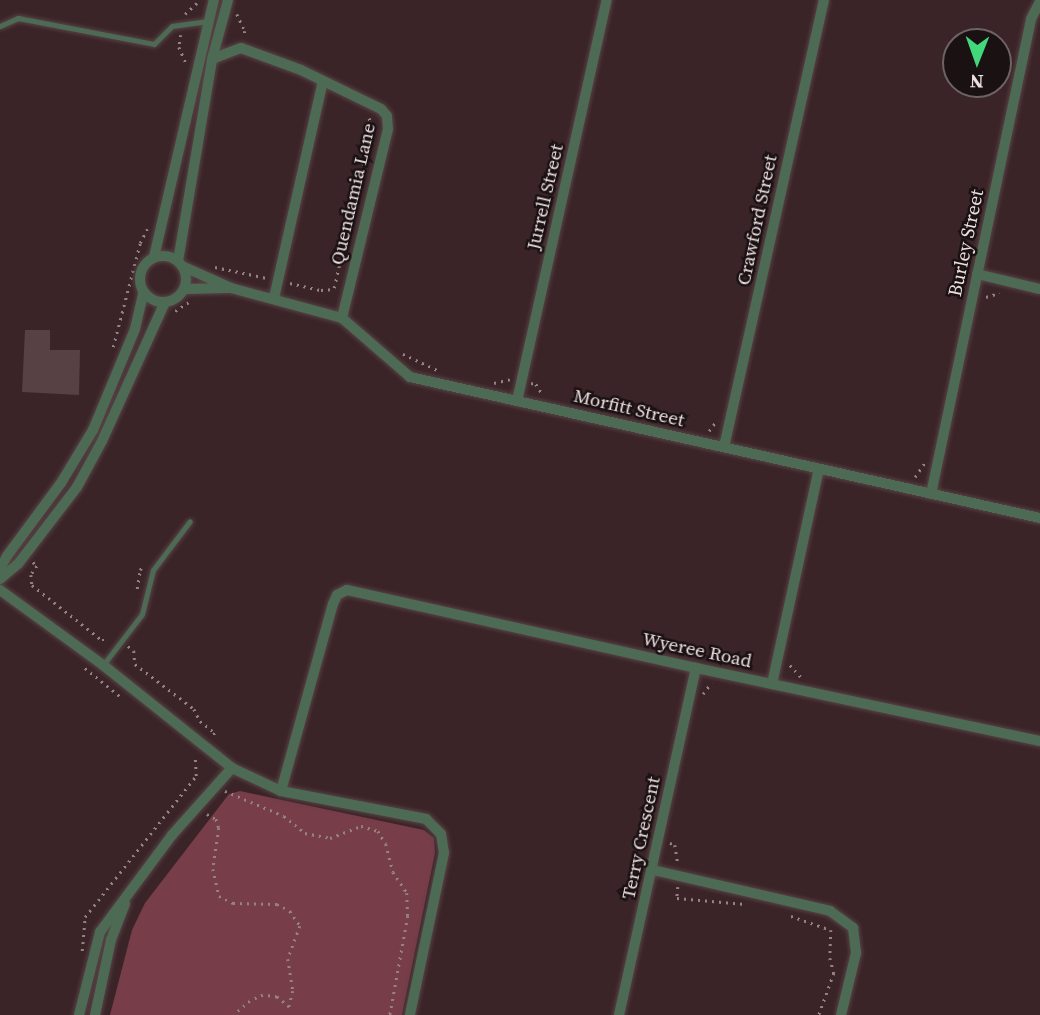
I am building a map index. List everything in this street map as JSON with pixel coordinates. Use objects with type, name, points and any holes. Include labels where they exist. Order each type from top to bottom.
[{"type":"street","points":[[0,569],[7,555],[61,483],[100,414],[135,329],[143,294],[142,270],[154,257],[214,0]]},
{"type":"street","points":[[0,579],[18,564],[77,487],[165,302],[179,296],[185,289],[187,280],[180,263],[212,59],[228,0]]},
{"type":"street","name":"Jurrell Street","points":[[517,401],[607,0]]},
{"type":"street","name":"Crawford Street","points":[[724,447],[824,0]]},
{"type":"street","name":"Burley Street","points":[[931,494],[1031,19],[1040,1]]},
{"type":"street","points":[[212,59],[239,48],[221,27]]},
{"type":"street","name":"Quendamia Lane","points":[[239,48],[323,81],[381,109],[387,116],[388,129],[342,318]]},
{"type":"street","points":[[274,298],[323,81]]},
{"type":"street","points":[[154,257],[163,256],[180,263]]},
{"type":"street","name":"Morfitt Street","points":[[180,263],[231,288],[342,318],[410,377],[1040,518]]},
{"type":"street","points":[[977,274],[1040,289]]},
{"type":"street","name":"Morfitt Street","points":[[185,289],[231,288]]},
{"type":"street","points":[[143,294],[165,302]]},
{"type":"street","points":[[100,414],[112,418]]},
{"type":"street","points":[[772,684],[819,469]]},
{"type":"street","points":[[0,590],[103,665],[232,768],[281,791],[426,819],[441,834],[444,853],[410,1015]]},
{"type":"street","name":"Wyeree Road","points":[[281,791],[333,604],[337,595],[347,590],[696,668],[1040,740]]},
{"type":"street","name":"Terry Crescent","points":[[619,1015],[696,668]]},
{"type":"street","points":[[79,1015],[100,932],[172,835],[232,768]]},
{"type":"street","points":[[653,870],[830,911],[853,928],[856,953],[841,1015]]},
{"type":"street","points":[[95,1015],[111,940],[128,895]]},
{"type":"lane","points":[[0,26],[18,18],[154,44],[172,26],[208,21]]},
{"type":"lane","points":[[103,665],[142,614],[153,570],[190,521]]},
{"type":"path","points":[[187,65],[179,47],[183,26],[186,12],[200,0]]},
{"type":"path","points":[[238,7],[237,14],[245,32],[239,48]]},
{"type":"path","points":[[334,289],[371,127],[369,115],[362,111]]},
{"type":"path","points":[[110,358],[140,243],[148,226]]},
{"type":"path","points":[[214,267],[321,290],[334,289],[348,294]]},
{"type":"path","points":[[982,302],[988,294],[1002,292],[1003,281]]},
{"type":"path","points":[[398,350],[415,361],[431,365],[441,373]]},
{"type":"path","points":[[491,384],[508,379],[521,380],[536,384],[544,398]]},
{"type":"path","points":[[697,429],[711,431],[718,418],[731,418]]},
{"type":"path","points":[[902,475],[916,477],[925,462],[937,463]]},
{"type":"path","points":[[787,660],[795,674],[802,677],[799,690]]},
{"type":"path","points":[[76,661],[130,704]]},
{"type":"path","points":[[690,692],[702,696],[712,681]]},
{"type":"path","points":[[85,917],[196,776],[195,754]]},
{"type":"path","points":[[218,798],[224,791],[284,816],[305,833],[330,838],[361,826],[377,831],[386,844],[393,872],[407,892],[408,916],[390,1015]]},
{"type":"path","points":[[212,806],[206,813],[216,819],[219,828],[213,869],[219,896],[233,903],[277,904],[290,911],[300,926],[288,958],[293,991],[289,1007],[277,997],[264,995],[250,1001],[234,1015]]},
{"type":"path","points":[[672,830],[669,844],[676,845],[677,898],[741,906],[751,902]]},
{"type":"path","points":[[788,908],[792,918],[831,930],[830,958],[834,973],[819,1015]]},
{"type":"shaded area","points":[[240,791],[424,830],[434,838],[435,853],[402,1015],[110,1015],[132,930],[145,903],[229,794]]},
{"type":"building","points":[[25,330],[50,330],[50,350],[80,350],[79,395],[22,392]]}]
